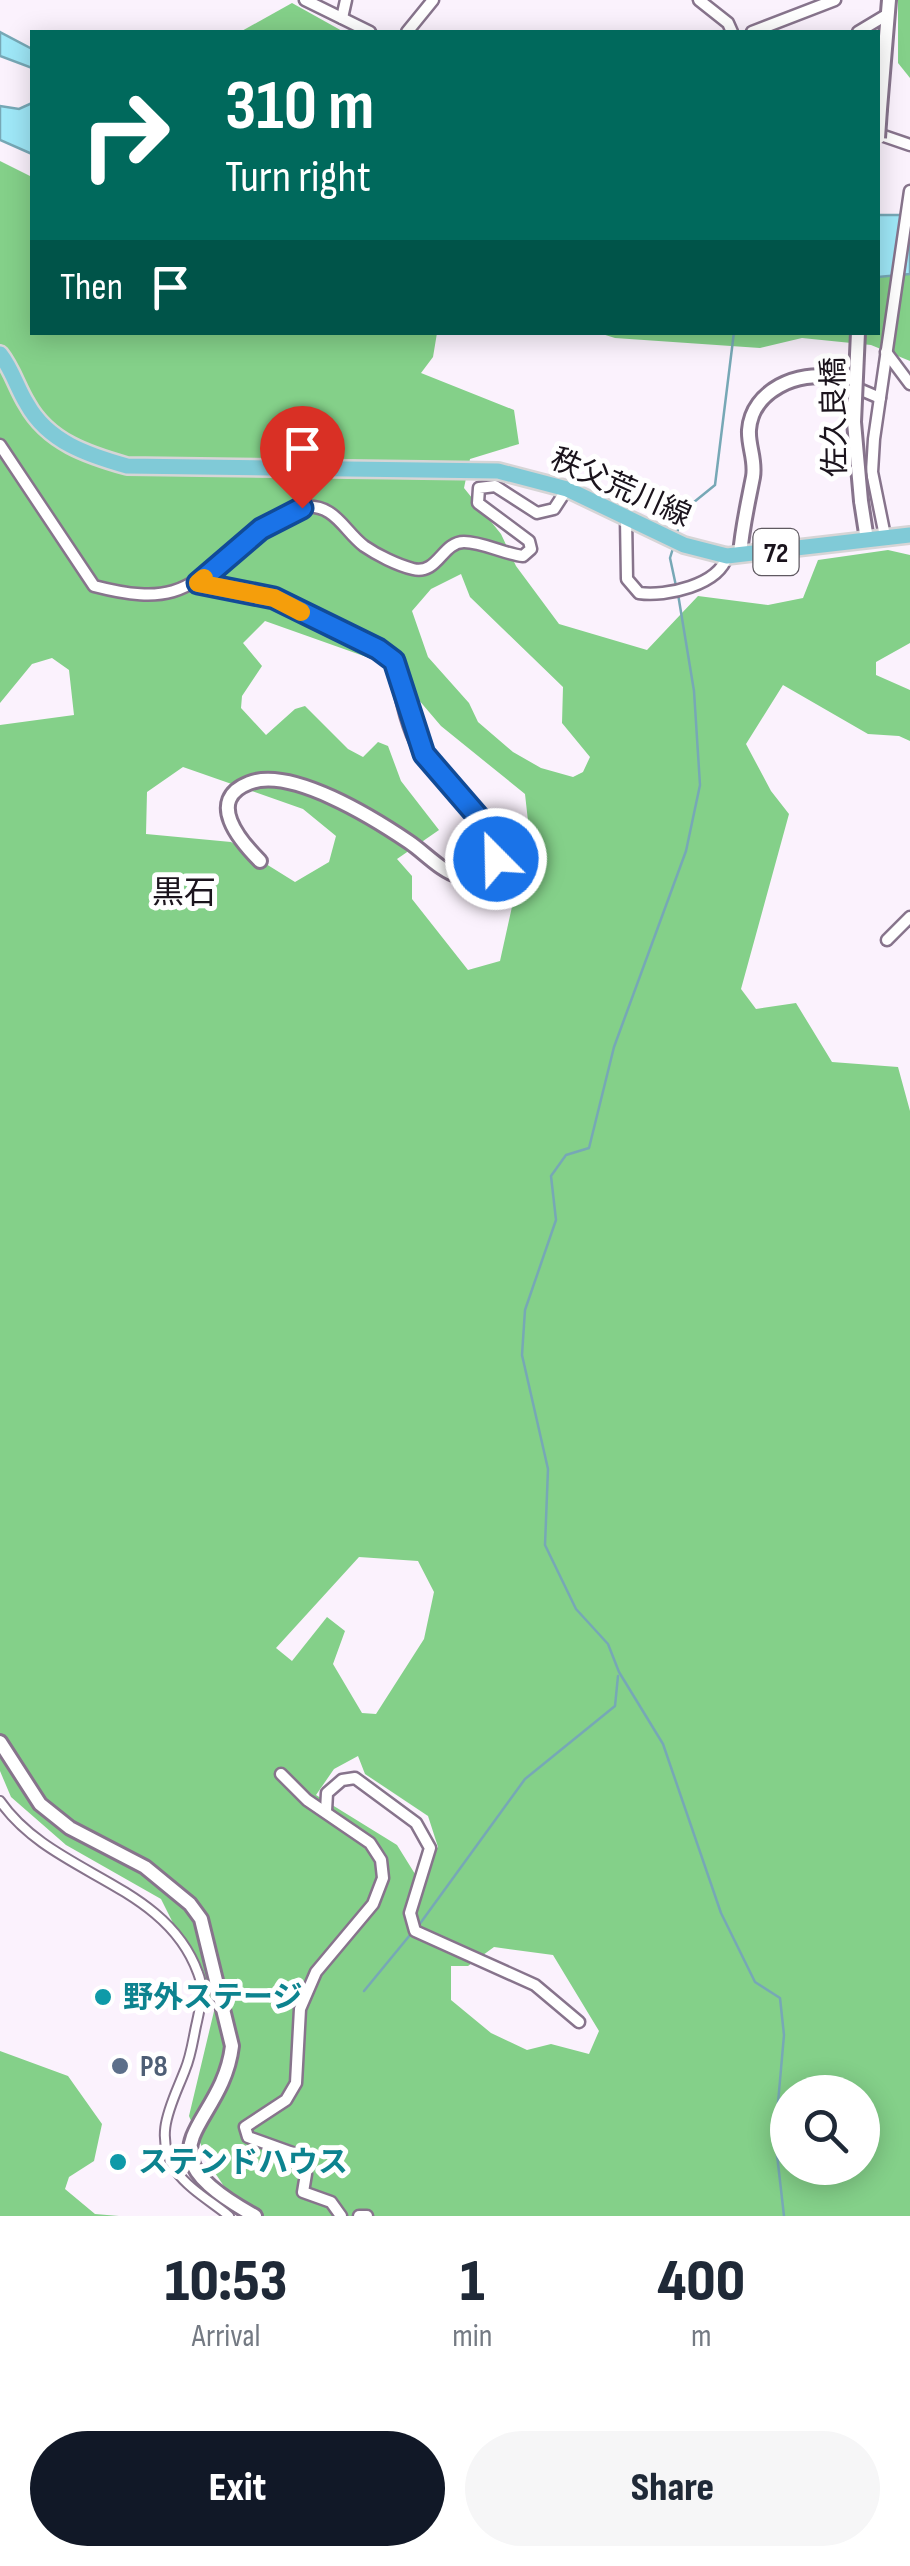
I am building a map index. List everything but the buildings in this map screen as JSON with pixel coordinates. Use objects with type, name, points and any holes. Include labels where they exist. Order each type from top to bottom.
[{"type":"main road","name":"秩父荒川線","points":[[0,354],[29,409],[56,438],[86,455],[127,466],[480,470],[532,476],[684,545],[733,555],[910,535]]},
{"type":"street","points":[[305,0],[366,30]]},
{"type":"street","points":[[342,18],[346,0]]},
{"type":"street","points":[[409,30],[433,0]]},
{"type":"street","points":[[699,0],[731,30]]},
{"type":"street","points":[[757,30],[833,0]]},
{"type":"street","points":[[860,30],[889,7]]},
{"type":"street","points":[[880,109],[889,7]]},
{"type":"street","points":[[880,136],[910,144]]},
{"type":"street","points":[[884,536],[872,472],[910,191]]},
{"type":"street","name":"佐久良橋","points":[[858,335],[854,422],[867,540]]},
{"type":"street","points":[[886,352],[910,384]]},
{"type":"street","points":[[626,518],[626,579],[640,592],[668,594],[718,572],[733,555],[754,475],[750,420],[760,403],[790,380],[812,375],[833,378],[880,398]]},
{"type":"street","points":[[0,445],[94,586],[136,597],[164,596],[198,583],[261,529],[302,508],[334,513],[363,544],[416,570],[430,568],[452,546],[464,542],[523,556],[531,548],[529,542],[478,504],[479,488],[495,486],[537,514],[554,509],[567,489]]},
{"type":"street","points":[[198,583],[274,598],[378,649],[394,661],[424,754],[477,813],[497,851],[492,868],[484,874],[456,876],[395,833],[330,797],[271,780],[254,780],[239,787],[229,804],[228,818],[233,833],[260,861]]},
{"type":"street","points":[[887,940],[910,917]]},
{"type":"street","points":[[0,1742],[40,1804],[70,1828],[112,1846],[144,1867],[190,1904],[201,1919],[232,2046],[230,2063],[197,2124],[190,2159],[197,2174],[216,2192],[255,2216]]},
{"type":"street","points":[[281,1774],[307,1800],[370,1843],[381,1860],[383,1878],[372,1904],[316,1972],[300,2009],[296,2083],[286,2100],[250,2120],[244,2133],[300,2156],[306,2174],[303,2192],[331,2202],[342,2216]]},
{"type":"street","points":[[326,1811],[326,1793],[342,1780],[355,1778],[416,1823],[430,1848],[410,1913],[415,1930],[536,1985],[579,2022]]},
{"type":"street","points":[[0,1801],[14,1821],[72,1863],[148,1904],[182,1940],[200,1975],[202,1999],[186,2068],[166,2108],[165,2144],[176,2170],[229,2216]]},
{"type":"street","points":[[359,2216],[367,2216]]},
{"type":"green space","points":[[898,0],[910,0],[910,78],[898,63]]},
{"type":"green space","points":[[292,3],[340,30],[244,30]]},
{"type":"green space","points":[[0,161],[30,176],[30,335],[437,335],[433,357],[421,373],[514,410],[519,444],[470,459],[464,488],[501,534],[516,566],[559,624],[647,650],[698,596],[768,605],[803,598],[818,560],[888,550],[910,555],[910,643],[876,662],[876,675],[910,690],[910,741],[899,736],[868,734],[783,685],[746,744],[771,791],[789,814],[741,989],[756,1009],[796,1003],[832,1062],[898,1067],[910,1111],[910,2216],[244,2216],[209,2164],[189,2116],[215,2007],[161,1899],[66,1845],[11,1797],[0,1771],[0,725],[74,715],[69,670],[52,658],[32,664],[0,703]],"holes":[[[461,574],[470,597],[563,687],[562,723],[590,757],[583,772],[573,777],[541,768],[513,752],[478,722],[469,703],[428,657],[412,611],[431,589]],[[265,621],[389,665],[441,726],[525,794],[529,830],[500,961],[468,970],[412,899],[412,876],[397,859],[439,830],[401,781],[388,746],[378,742],[363,757],[348,749],[305,706],[295,709],[266,735],[241,708],[242,696],[262,666],[243,643]],[[183,767],[303,809],[336,836],[329,862],[295,882],[231,842],[146,834],[147,792]],[[359,1557],[418,1561],[434,1592],[424,1639],[376,1714],[362,1713],[333,1664],[345,1631],[327,1617],[292,1661],[276,1648]],[[358,1756],[365,1774],[428,1816],[438,1847],[415,1874],[397,1845],[316,1795],[334,1769]],[[494,1947],[553,1955],[599,2031],[589,2054],[551,2044],[527,2050],[491,2033],[451,2000],[451,1966],[468,1966]]]},
{"type":"green space","points":[[910,274],[910,361],[871,345],[802,338],[760,348],[605,335],[880,335],[880,277]]},
{"type":"green space","points":[[0,2051],[68,2076],[102,2124],[94,2161],[69,2177],[65,2189],[95,2214],[119,2216],[0,2216]]},
{"type":"water","points":[[0,32],[30,48],[30,67],[0,56]]},
{"type":"water","points":[[30,104],[30,153],[0,140],[0,106],[19,109]]},
{"type":"water","points":[[880,215],[910,215],[910,274],[880,277]]},
{"type":"waterway","points":[[677,533],[683,511],[715,485],[734,335]]},
{"type":"waterway","points":[[674,545],[670,558],[676,586]]},
{"type":"waterway","points":[[678,594],[694,691],[700,785],[686,851],[614,1047],[589,1148],[566,1155],[551,1176],[556,1220],[525,1310],[522,1355],[548,1469],[545,1545],[576,1609],[608,1644],[619,1672],[663,1744],[721,1913],[755,1982],[780,1998],[784,2035],[775,2137],[784,2216]]},
{"type":"waterway","points":[[419,1925],[525,1779],[615,1706],[618,1676]]},
{"type":"waterway","points":[[364,1991],[410,1935]]},
{"type":"slow traffic","points":[[204,578],[198,583],[274,598],[301,612]]},
{"type":"place","name":"野外ステージ","points":[[103,1997]]},
{"type":"place","name":"P8","points":[[120,2066]]},
{"type":"place","name":"ステンドハウス","points":[[118,2162]]},
{"type":"district","name":"黒石","points":[[184,892]]},
{"type":"route","points":[[302,508],[282,514],[261,529],[198,583],[274,598],[378,649],[394,661],[415,738],[424,754],[487,827],[494,840],[496,859]]}]
